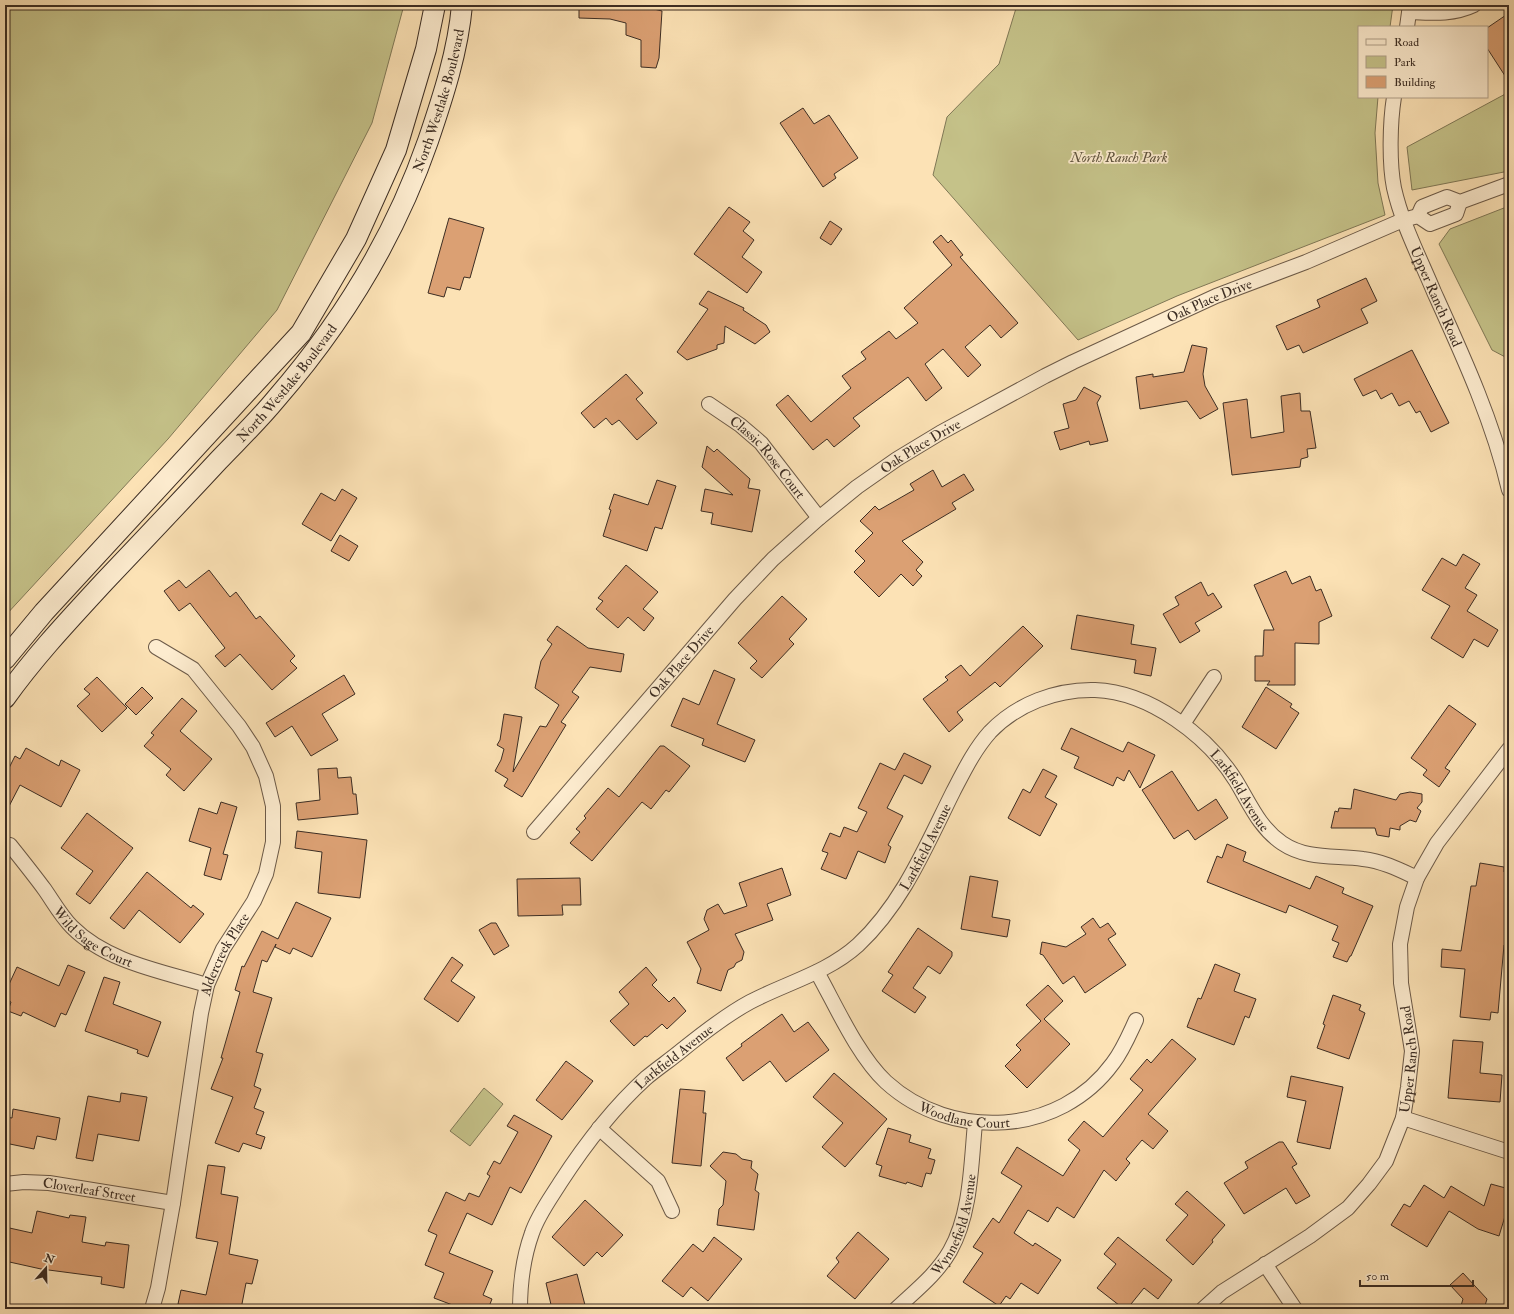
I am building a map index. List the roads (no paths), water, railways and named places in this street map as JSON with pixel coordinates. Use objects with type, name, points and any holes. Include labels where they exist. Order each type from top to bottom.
[{"type":"main road","name":"North Westlake Boulevard","points":[[5,659],[44,612],[301,333],[356,238],[396,150],[426,49],[435,5]]},
{"type":"main road","name":"North Westlake Boulevard","points":[[5,698],[28,667],[63,626],[276,400],[320,345],[357,290],[380,251],[399,213],[421,160],[438,113],[450,70],[461,21],[462,5]]},
{"type":"street","points":[[1407,26],[1410,8],[1444,14],[1466,9],[1474,5]]},
{"type":"street","name":"Upper Ranch Road","points":[[1394,98],[1391,115],[1391,156],[1394,186],[1403,220],[1467,366],[1488,422],[1509,490]]},
{"type":"street","name":"Oak Place Drive","points":[[534,832],[734,599],[773,559],[819,518],[857,487],[897,459],[940,433],[1045,376],[1216,296],[1306,262],[1403,220],[1418,216],[1422,207],[1447,197],[1460,202],[1509,184]]},
{"type":"street","points":[[1418,216],[1430,224],[1456,214],[1460,202]]},
{"type":"street","name":"Classic Rose Court","points":[[709,404],[740,425],[761,444],[819,518]]},
{"type":"street","name":"Aldercreek Place","points":[[152,1309],[158,1288],[173,1203],[201,1013],[207,985],[223,949],[254,901],[266,874],[272,842],[273,806],[266,776],[253,747],[238,726],[193,669],[156,647]]},
{"type":"street","points":[[1183,724],[1214,677]]},
{"type":"street","name":"Larkfield Avenue","points":[[520,1309],[520,1280],[532,1231],[542,1210],[599,1128],[645,1079],[706,1030],[750,1002],[816,972],[839,959],[857,945],[888,913],[904,888],[973,754],[991,732],[1011,714],[1032,702],[1071,691],[1095,690],[1115,692],[1136,698],[1183,724],[1202,740],[1219,758],[1236,780],[1257,818],[1266,830],[1282,842],[1298,852],[1318,856],[1360,858],[1376,861],[1417,878]]},
{"type":"street","name":"Upper Ranch Road","points":[[1203,1309],[1222,1292],[1310,1236],[1348,1208],[1369,1184],[1386,1161],[1403,1118],[1412,1051],[1401,983],[1400,944],[1407,907],[1417,878],[1437,843],[1509,749]]},
{"type":"street","name":"Wild Sage Court","points":[[10,845],[71,927],[90,943],[119,959],[207,985]]},
{"type":"street","name":"Woodlane Court","points":[[816,972],[859,1048],[873,1068],[886,1082],[908,1099],[928,1110],[952,1118],[975,1123],[1002,1123],[1030,1119],[1056,1110],[1077,1098],[1095,1083],[1113,1064],[1126,1044],[1136,1020]]},
{"type":"street","points":[[1403,1118],[1509,1152]]},
{"type":"street","name":"Wynnefield Avenue","points":[[896,1309],[930,1277],[949,1252],[959,1233],[966,1209],[975,1123]]},
{"type":"street","points":[[599,1128],[658,1181],[672,1211]]},
{"type":"street","name":"Cloverleaf Street","points":[[5,1184],[24,1182],[49,1183],[173,1203]]},
{"type":"street","points":[[1265,1264],[1295,1309]]},
{"type":"park label","name":"North Ranch Park","points":[[1119,157]]}]
